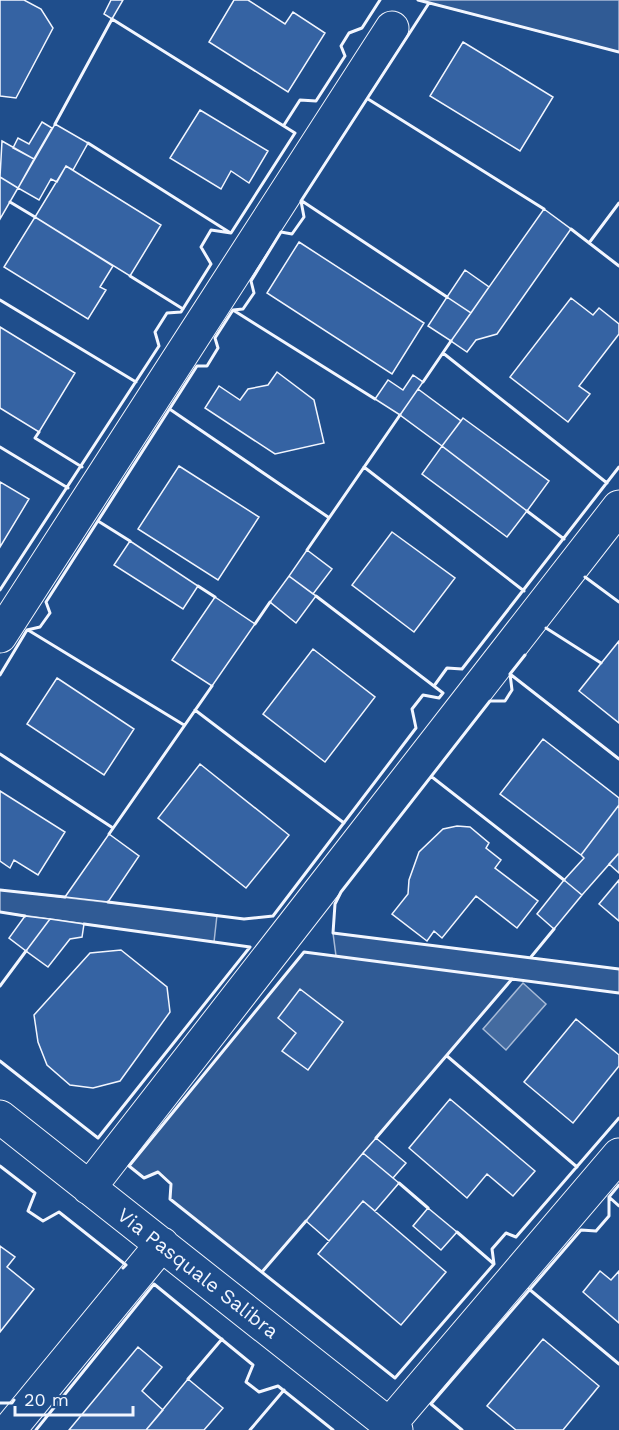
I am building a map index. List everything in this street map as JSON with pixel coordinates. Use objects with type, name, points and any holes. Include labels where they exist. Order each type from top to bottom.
[{"type":"street","points":[[0,636],[392,28]]},
{"type":"street","points":[[89,1188],[619,507]]},
{"type":"street","name":"Via Pasquale Salibra","points":[[0,1117],[393,1428]]},
{"type":"street","points":[[393,1428],[619,1155]]},
{"type":"street","points":[[9,1430],[162,1244]]},
{"type":"shaded area","points":[[418,0],[619,0],[619,52],[429,3]]},
{"type":"shaded area","points":[[0,890],[217,915],[214,942],[0,912]]},
{"type":"shaded area","points":[[333,933],[619,969],[619,993],[512,979],[262,1272],[170,1199],[171,1184],[158,1172],[144,1178],[129,1166],[304,952],[336,956]]},
{"type":"shaded area","points":[[523,983],[546,1004],[506,1050],[483,1029]]},
{"type":"building","points":[[0,0],[24,0],[41,9],[53,28],[16,98],[0,96]]},
{"type":"building","points":[[111,0],[123,0],[112,19],[104,14]]},
{"type":"building","points":[[234,0],[248,0],[285,24],[293,12],[325,33],[288,92],[209,42]]},
{"type":"building","points":[[463,42],[553,97],[520,151],[430,96]]},
{"type":"building","points":[[200,110],[268,151],[249,183],[231,171],[221,189],[170,158]]},
{"type":"building","points":[[42,122],[52,128],[34,159],[13,148],[18,138],[29,144]]},
{"type":"building","points":[[55,124],[88,143],[73,170],[66,166],[57,182],[51,179],[39,200],[18,188]]},
{"type":"building","points":[[2,141],[34,159],[18,188],[0,177]]},
{"type":"building","points":[[66,166],[161,225],[130,276],[35,217]]},
{"type":"building","points":[[0,177],[18,188],[0,219]]},
{"type":"building","points":[[544,209],[571,229],[497,334],[476,340],[467,352],[451,341]]},
{"type":"building","points":[[35,217],[113,266],[100,287],[106,290],[88,319],[4,267]]},
{"type":"building","points":[[299,242],[424,323],[392,374],[267,293]]},
{"type":"building","points":[[465,270],[489,287],[471,313],[447,297]]},
{"type":"building","points":[[447,297],[471,313],[451,341],[428,326]]},
{"type":"building","points":[[571,298],[593,315],[599,308],[619,324],[619,334],[579,386],[590,394],[568,422],[510,377]]},
{"type":"building","points":[[0,327],[75,373],[39,432],[0,408]]},
{"type":"building","points":[[277,372],[314,400],[324,443],[275,454],[205,408],[219,386],[240,400],[248,389],[268,385]]},
{"type":"building","points":[[413,375],[423,382],[400,415],[375,399],[388,380],[403,390]]},
{"type":"building","points":[[418,389],[461,421],[442,446],[400,415]]},
{"type":"building","points":[[463,418],[549,481],[527,511],[442,446]]},
{"type":"building","points":[[442,446],[527,511],[507,537],[422,474]]},
{"type":"building","points":[[179,466],[259,517],[218,580],[138,529]]},
{"type":"building","points":[[0,482],[29,499],[0,547]]},
{"type":"building","points":[[392,532],[455,578],[414,632],[352,585]]},
{"type":"building","points":[[130,541],[198,586],[183,609],[114,565]]},
{"type":"building","points":[[307,550],[332,569],[313,594],[289,576]]},
{"type":"building","points":[[289,576],[316,596],[296,623],[270,602]]},
{"type":"building","points":[[215,597],[255,624],[212,686],[172,660]]},
{"type":"building","points":[[619,641],[619,723],[579,691]]},
{"type":"building","points":[[313,649],[375,697],[325,762],[263,714]]},
{"type":"building","points":[[57,678],[134,729],[104,775],[27,724]]},
{"type":"building","points":[[543,739],[619,798],[619,805],[581,855],[500,794]]},
{"type":"building","points":[[200,764],[289,835],[246,888],[158,818]]},
{"type":"building","points":[[0,791],[65,832],[38,875],[14,860],[10,868],[0,861]]},
{"type":"building","points":[[619,805],[619,853],[582,895],[564,880],[584,858],[581,855]]},
{"type":"building","points":[[457,826],[470,827],[489,843],[486,848],[501,860],[495,868],[538,901],[517,928],[476,896],[442,938],[434,931],[427,941],[392,914],[408,894],[409,880],[419,852],[443,829]]},
{"type":"building","points":[[109,834],[139,856],[108,902],[65,897]]},
{"type":"building","points":[[619,853],[619,873],[609,864]]},
{"type":"building","points":[[564,880],[582,895],[554,929],[537,914]]},
{"type":"building","points":[[619,880],[619,921],[599,904]]},
{"type":"building","points":[[25,916],[50,919],[26,951],[9,938]]},
{"type":"building","points":[[50,919],[84,924],[82,937],[70,939],[48,967],[26,951]]},
{"type":"building","points":[[121,950],[167,987],[170,1012],[120,1081],[93,1088],[70,1085],[47,1065],[38,1042],[34,1015],[90,953]]},
{"type":"building","points":[[300,989],[343,1022],[308,1070],[282,1051],[296,1033],[278,1018]]},
{"type":"building","points":[[576,1019],[619,1055],[619,1066],[573,1123],[524,1082]]},
{"type":"building","points":[[450,1099],[535,1171],[513,1196],[487,1174],[467,1198],[409,1148]]},
{"type":"building","points":[[376,1138],[406,1163],[393,1178],[363,1153]]},
{"type":"building","points":[[363,1153],[399,1183],[375,1211],[363,1201],[329,1241],[306,1221]]},
{"type":"building","points":[[363,1201],[446,1272],[401,1325],[318,1254]]},
{"type":"building","points":[[428,1208],[457,1232],[441,1250],[413,1226]]},
{"type":"building","points":[[0,1246],[15,1257],[7,1267],[34,1289],[0,1332]]},
{"type":"building","points":[[600,1271],[611,1280],[619,1271],[619,1323],[583,1292]]},
{"type":"building","points":[[543,1339],[599,1386],[563,1430],[516,1430],[487,1406]]},
{"type":"building","points":[[138,1347],[162,1367],[142,1391],[163,1410],[146,1430],[69,1430]]},
{"type":"building","points":[[188,1379],[223,1408],[204,1430],[146,1430]]},
{"type":"wall","points":[[284,125],[300,100],[316,101],[345,56],[341,46],[349,33],[362,28],[380,0]]},
{"type":"wall","points":[[418,0],[619,52]]},
{"type":"wall","points":[[0,675],[27,630],[40,627],[50,613],[46,602],[197,366],[207,366],[218,348],[215,338],[233,310],[243,309],[254,293],[251,281],[281,232],[292,234],[304,217],[301,201],[429,3]]},
{"type":"wall","points":[[0,590],[159,346],[155,332],[167,313],[181,312],[211,264],[201,247],[211,230],[231,233],[295,133],[112,19],[55,124]]},
{"type":"wall","points":[[368,99],[544,209]]},
{"type":"wall","points":[[88,143],[229,232]]},
{"type":"wall","points":[[302,201],[447,297]]},
{"type":"wall","points":[[10,202],[35,217]]},
{"type":"wall","points":[[589,243],[619,203]]},
{"type":"wall","points":[[571,229],[619,266]]},
{"type":"wall","points":[[130,276],[183,309]]},
{"type":"wall","points":[[0,300],[136,382]]},
{"type":"wall","points":[[233,310],[375,399]]},
{"type":"wall","points":[[423,382],[451,341]]},
{"type":"wall","points":[[443,353],[607,483]]},
{"type":"wall","points":[[171,410],[328,517]]},
{"type":"wall","points":[[307,550],[400,415]]},
{"type":"wall","points":[[39,432],[35,438],[82,467]]},
{"type":"wall","points":[[0,447],[68,488]]},
{"type":"wall","points":[[364,467],[524,591]]},
{"type":"wall","points":[[434,686],[447,668],[462,669],[619,467]]},
{"type":"wall","points":[[527,511],[564,539]]},
{"type":"wall","points":[[98,521],[130,541]]},
{"type":"wall","points":[[585,577],[619,602]]},
{"type":"wall","points":[[198,586],[215,597]]},
{"type":"wall","points":[[108,902],[244,919],[273,916],[416,728],[412,709],[423,695],[439,698],[443,693],[316,596]]},
{"type":"wall","points":[[255,624],[270,602]]},
{"type":"wall","points":[[546,628],[601,663]]},
{"type":"wall","points":[[28,630],[184,725]]},
{"type":"wall","points":[[525,655],[510,674],[512,690],[505,701],[490,701],[341,892],[335,904],[333,933],[619,969]]},
{"type":"wall","points":[[510,674],[619,759]]},
{"type":"wall","points":[[109,834],[212,686]]},
{"type":"wall","points":[[195,710],[344,823]]},
{"type":"wall","points":[[0,754],[113,828]]},
{"type":"wall","points":[[432,777],[564,880]]},
{"type":"wall","points":[[0,890],[65,897]]},
{"type":"wall","points":[[0,912],[25,916]]},
{"type":"wall","points":[[0,1061],[98,1138],[250,947],[84,924]]},
{"type":"wall","points":[[531,957],[554,929]]},
{"type":"wall","points":[[0,986],[26,951]]},
{"type":"wall","points":[[619,993],[304,952],[129,1166],[144,1178],[158,1172],[171,1184],[170,1199],[395,1378],[494,1264],[492,1249],[506,1233],[516,1237],[619,1118]]},
{"type":"wall","points":[[376,1138],[512,979]]},
{"type":"wall","points":[[447,1056],[577,1167]]},
{"type":"wall","points":[[0,1166],[35,1193],[28,1211],[43,1221],[59,1212],[126,1265],[123,1268]]},
{"type":"wall","points":[[399,1183],[428,1208]]},
{"type":"wall","points":[[462,1430],[431,1404],[581,1230],[596,1231],[609,1216],[609,1197],[619,1185]]},
{"type":"wall","points":[[609,1197],[619,1206]]},
{"type":"wall","points":[[262,1272],[306,1221]]},
{"type":"wall","points":[[457,1232],[494,1264]]},
{"type":"wall","points":[[36,1430],[154,1284],[253,1365],[246,1382],[259,1392],[278,1386],[333,1430]]},
{"type":"wall","points":[[529,1289],[619,1364]]},
{"type":"wall","points":[[188,1379],[222,1339]]},
{"type":"wall","points":[[250,1430],[284,1390]]},
{"type":"wall","points":[[0,1403],[12,1403],[14,1400]]}]
